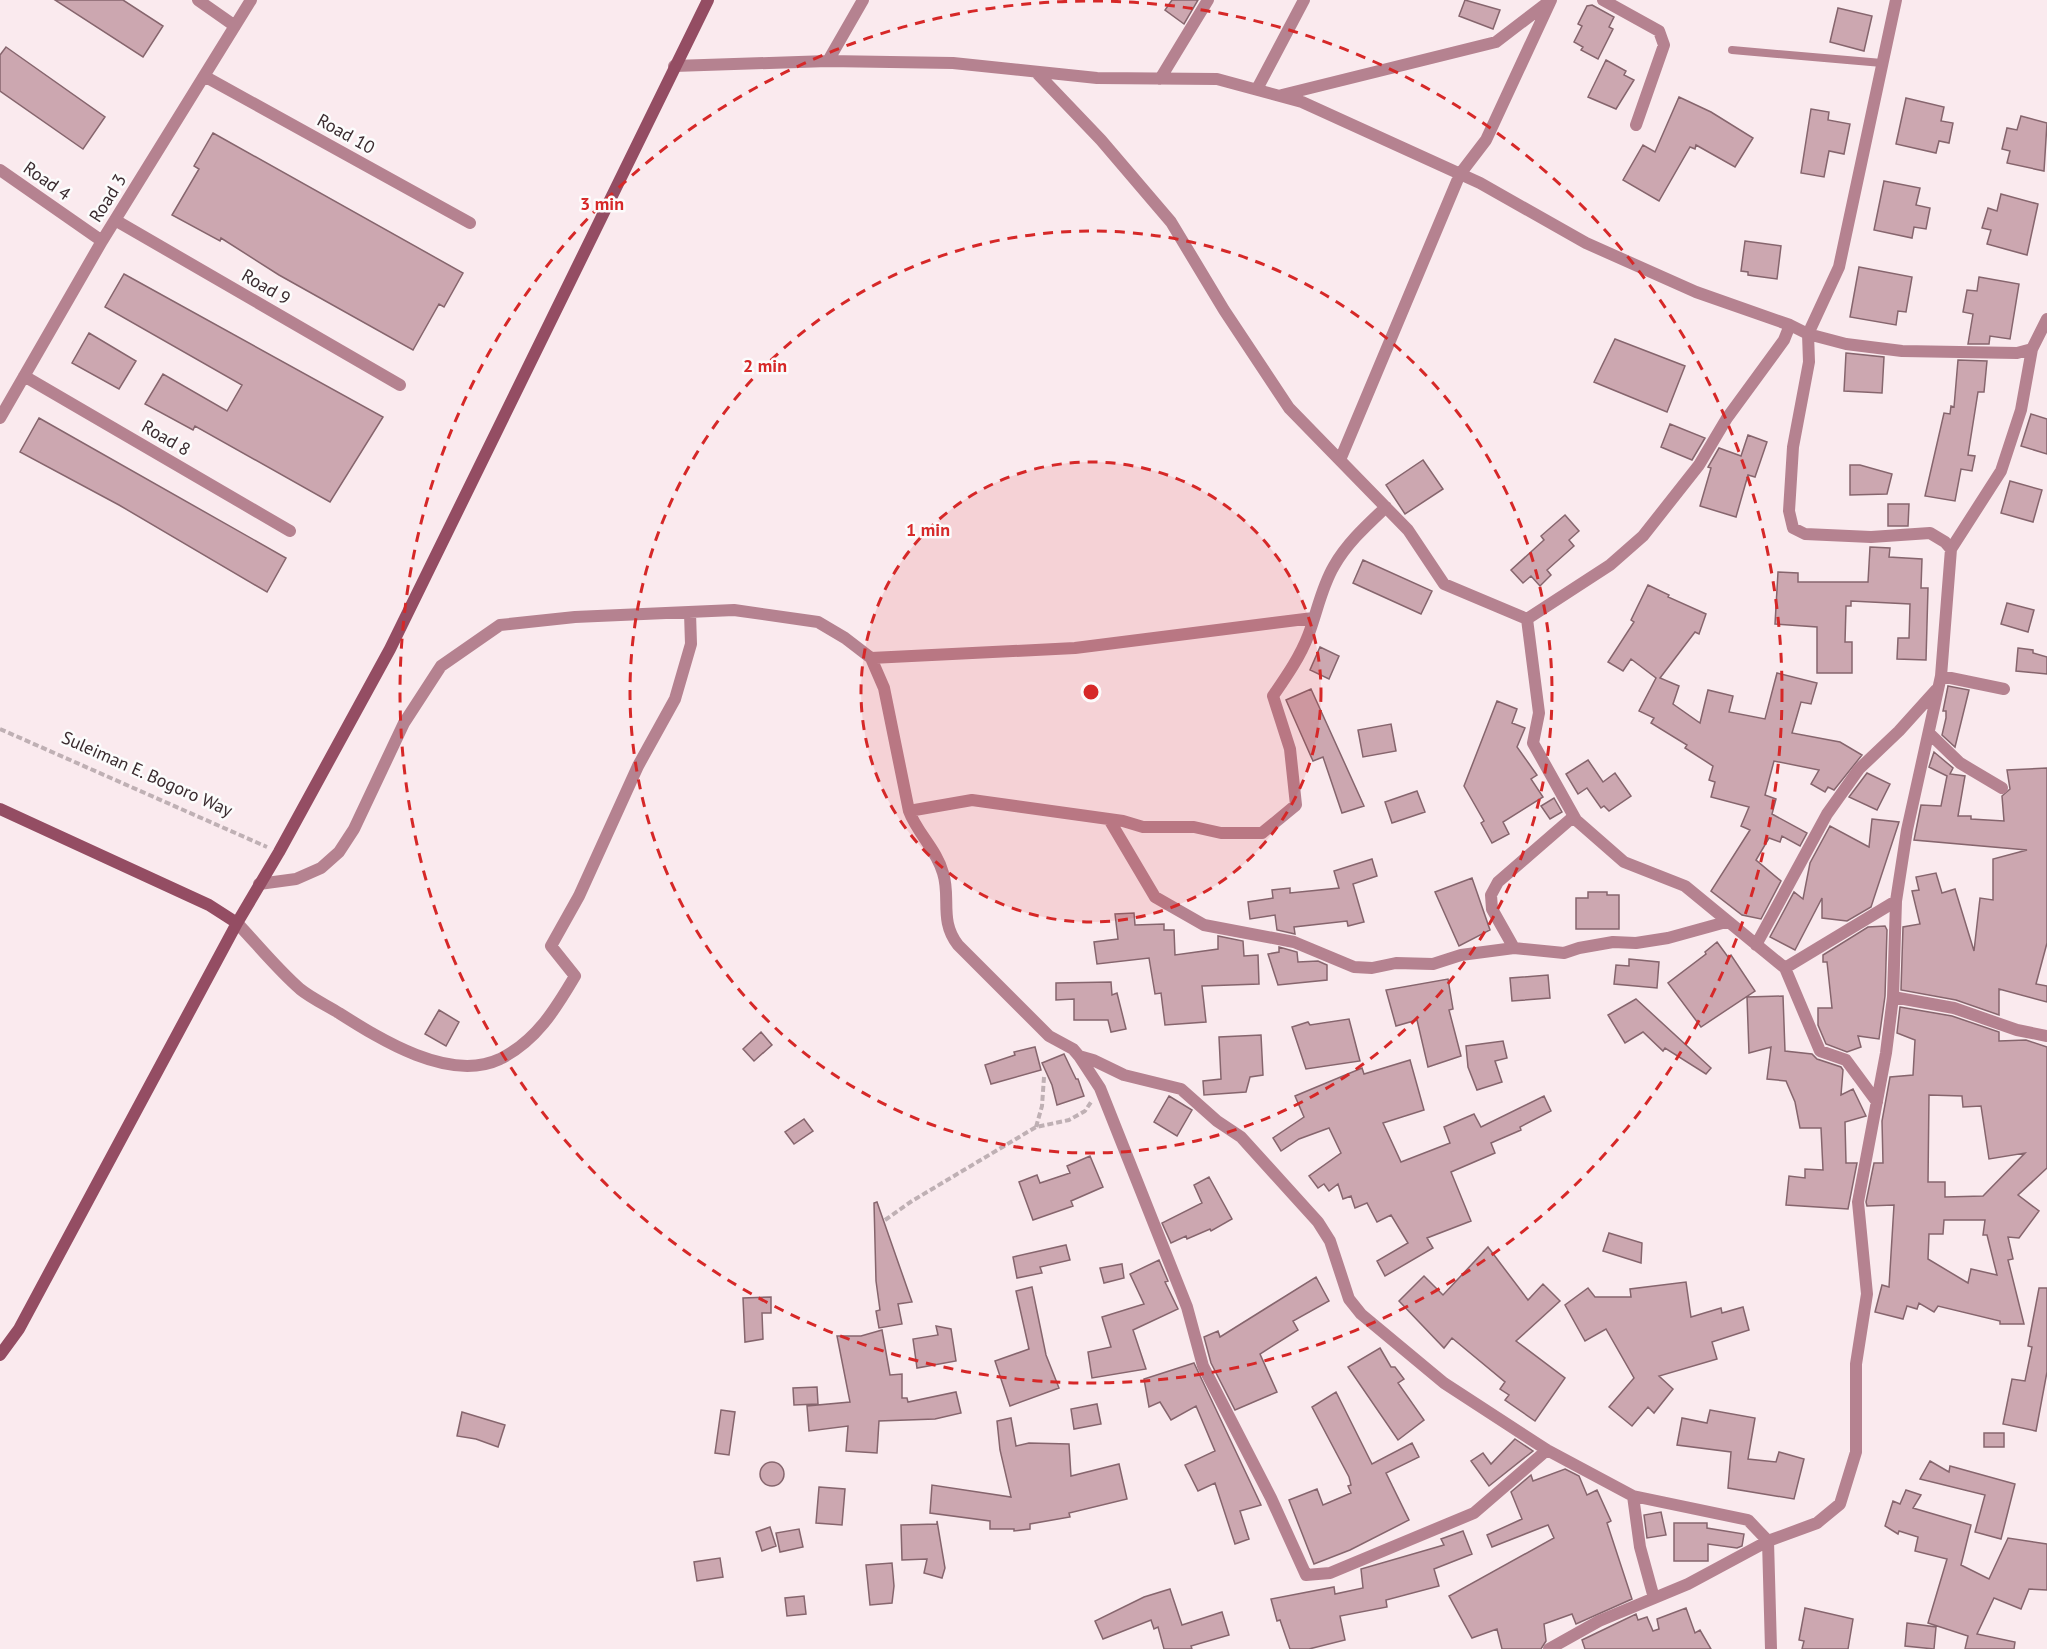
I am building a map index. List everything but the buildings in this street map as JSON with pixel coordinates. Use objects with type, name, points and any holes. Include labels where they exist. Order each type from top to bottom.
[{"type":"main road","points":[[0,1355],[19,1329],[237,922],[279,852],[390,649],[708,0]]},
{"type":"main road","points":[[0,809],[209,905],[237,922]]},
{"type":"street","points":[[198,0],[235,26]]},
{"type":"street","name":"Road 3","points":[[0,418],[102,241],[251,0]]},
{"type":"street","points":[[828,61],[863,0]]},
{"type":"street","points":[[1160,79],[1208,0]]},
{"type":"street","points":[[1257,89],[1304,0]]},
{"type":"street","points":[[1282,95],[1496,42],[1550,0]]},
{"type":"street","points":[[1340,460],[1460,174],[1486,140],[1550,0]]},
{"type":"street","points":[[1603,0],[1659,31],[1664,38],[1664,45],[1636,125]]},
{"type":"street","points":[[1896,0],[1839,267],[1808,334],[1809,362],[1792,458],[1789,512],[1793,528],[1805,534],[1871,537],[1930,533],[1945,542],[1951,549]]},
{"type":"street","points":[[674,66],[828,61],[953,63],[1037,73],[1160,79],[1217,79],[1282,95],[1460,174],[1586,243],[1696,292],[1790,324],[1808,334],[1846,344],[1902,351],[2017,352],[2032,349]]},
{"type":"street","points":[[1037,73],[1101,140],[1171,222],[1224,310],[1289,408],[1408,530],[1444,584],[1527,619]]},
{"type":"street","name":"Road 10","points":[[204,76],[470,223]]},
{"type":"street","name":"Road 4","points":[[0,170],[102,241]]},
{"type":"street","name":"Road 9","points":[[115,220],[400,385]]},
{"type":"street","points":[[1549,1649],[1599,1620],[1688,1584],[1768,1540],[1817,1523],[1840,1504],[1856,1452],[1856,1364],[1867,1294],[1858,1202],[1877,1102],[1893,997],[1896,901],[1907,830],[1930,734],[1936,690],[1941,676],[1951,549],[2001,471],[2021,410],[2032,349],[2047,319]]},
{"type":"street","points":[[1527,619],[1610,565],[1643,536],[1699,465],[1727,418],[1784,339],[1790,324]]},
{"type":"street","name":"Road 8","points":[[24,376],[290,531]]},
{"type":"street","points":[[909,811],[972,800],[1123,821],[1143,827],[1194,827],[1221,833],[1262,833],[1296,805],[1290,749],[1273,696],[1294,665],[1308,636],[1333,567],[1357,535],[1386,507]]},
{"type":"street","points":[[259,884],[296,879],[321,868],[339,852],[354,829],[404,723],[441,666],[500,625],[575,617],[734,610],[818,622],[871,658],[884,688],[909,811],[943,871],[949,931],[952,938],[1049,1036],[1073,1049],[1100,1088],[1187,1307],[1203,1366],[1271,1498],[1306,1575],[1330,1573],[1474,1513],[1547,1450]]},
{"type":"street","points":[[237,922],[301,990],[402,1050],[432,1060],[472,1065],[498,1060],[528,1041],[551,1017],[575,976],[551,946],[579,896],[638,766],[675,699],[691,644],[690,613]]},
{"type":"street","points":[[871,658],[1075,648],[1313,618]]},
{"type":"street","points":[[1527,619],[1539,713],[1533,743],[1573,817],[1624,862],[1685,886],[1726,922],[1785,968],[1820,1051],[1846,1060],[1877,1102]]},
{"type":"street","points":[[1941,676],[2004,689]]},
{"type":"street","points":[[1756,945],[1839,796],[1859,769],[1899,731],[1936,690]]},
{"type":"street","points":[[1930,734],[1960,763],[2002,788]]},
{"type":"street","points":[[1514,948],[1492,909],[1491,895],[1498,882],[1573,817]]},
{"type":"street","points":[[1110,821],[1155,897],[1204,925],[1294,942],[1354,967],[1372,968],[1396,963],[1433,964],[1461,955],[1514,948],[1564,953],[1613,942],[1635,943],[1668,938],[1726,922]]},
{"type":"street","points":[[1785,968],[1896,901]]},
{"type":"street","points":[[1893,997],[1954,1008],[2018,1030],[2047,1036]]},
{"type":"street","points":[[1079,1056],[1124,1075],[1181,1089],[1217,1121],[1241,1137],[1318,1222],[1330,1241],[1349,1299],[1361,1314],[1444,1383],[1516,1427],[1547,1450],[1633,1496],[1748,1520],[1768,1540],[1771,1649]]},
{"type":"street","points":[[1633,1496],[1640,1547],[1654,1598]]},
{"type":"lane","points":[[1732,50],[1882,63]]},
{"type":"path","name":"Suleiman E. Bogoro Way","points":[[0,729],[279,852]]},
{"type":"path","points":[[1036,1127],[1042,1106],[1044,1077]]},
{"type":"path","points":[[885,1220],[912,1201],[1036,1127],[1069,1120],[1085,1112],[1100,1088]]}]
